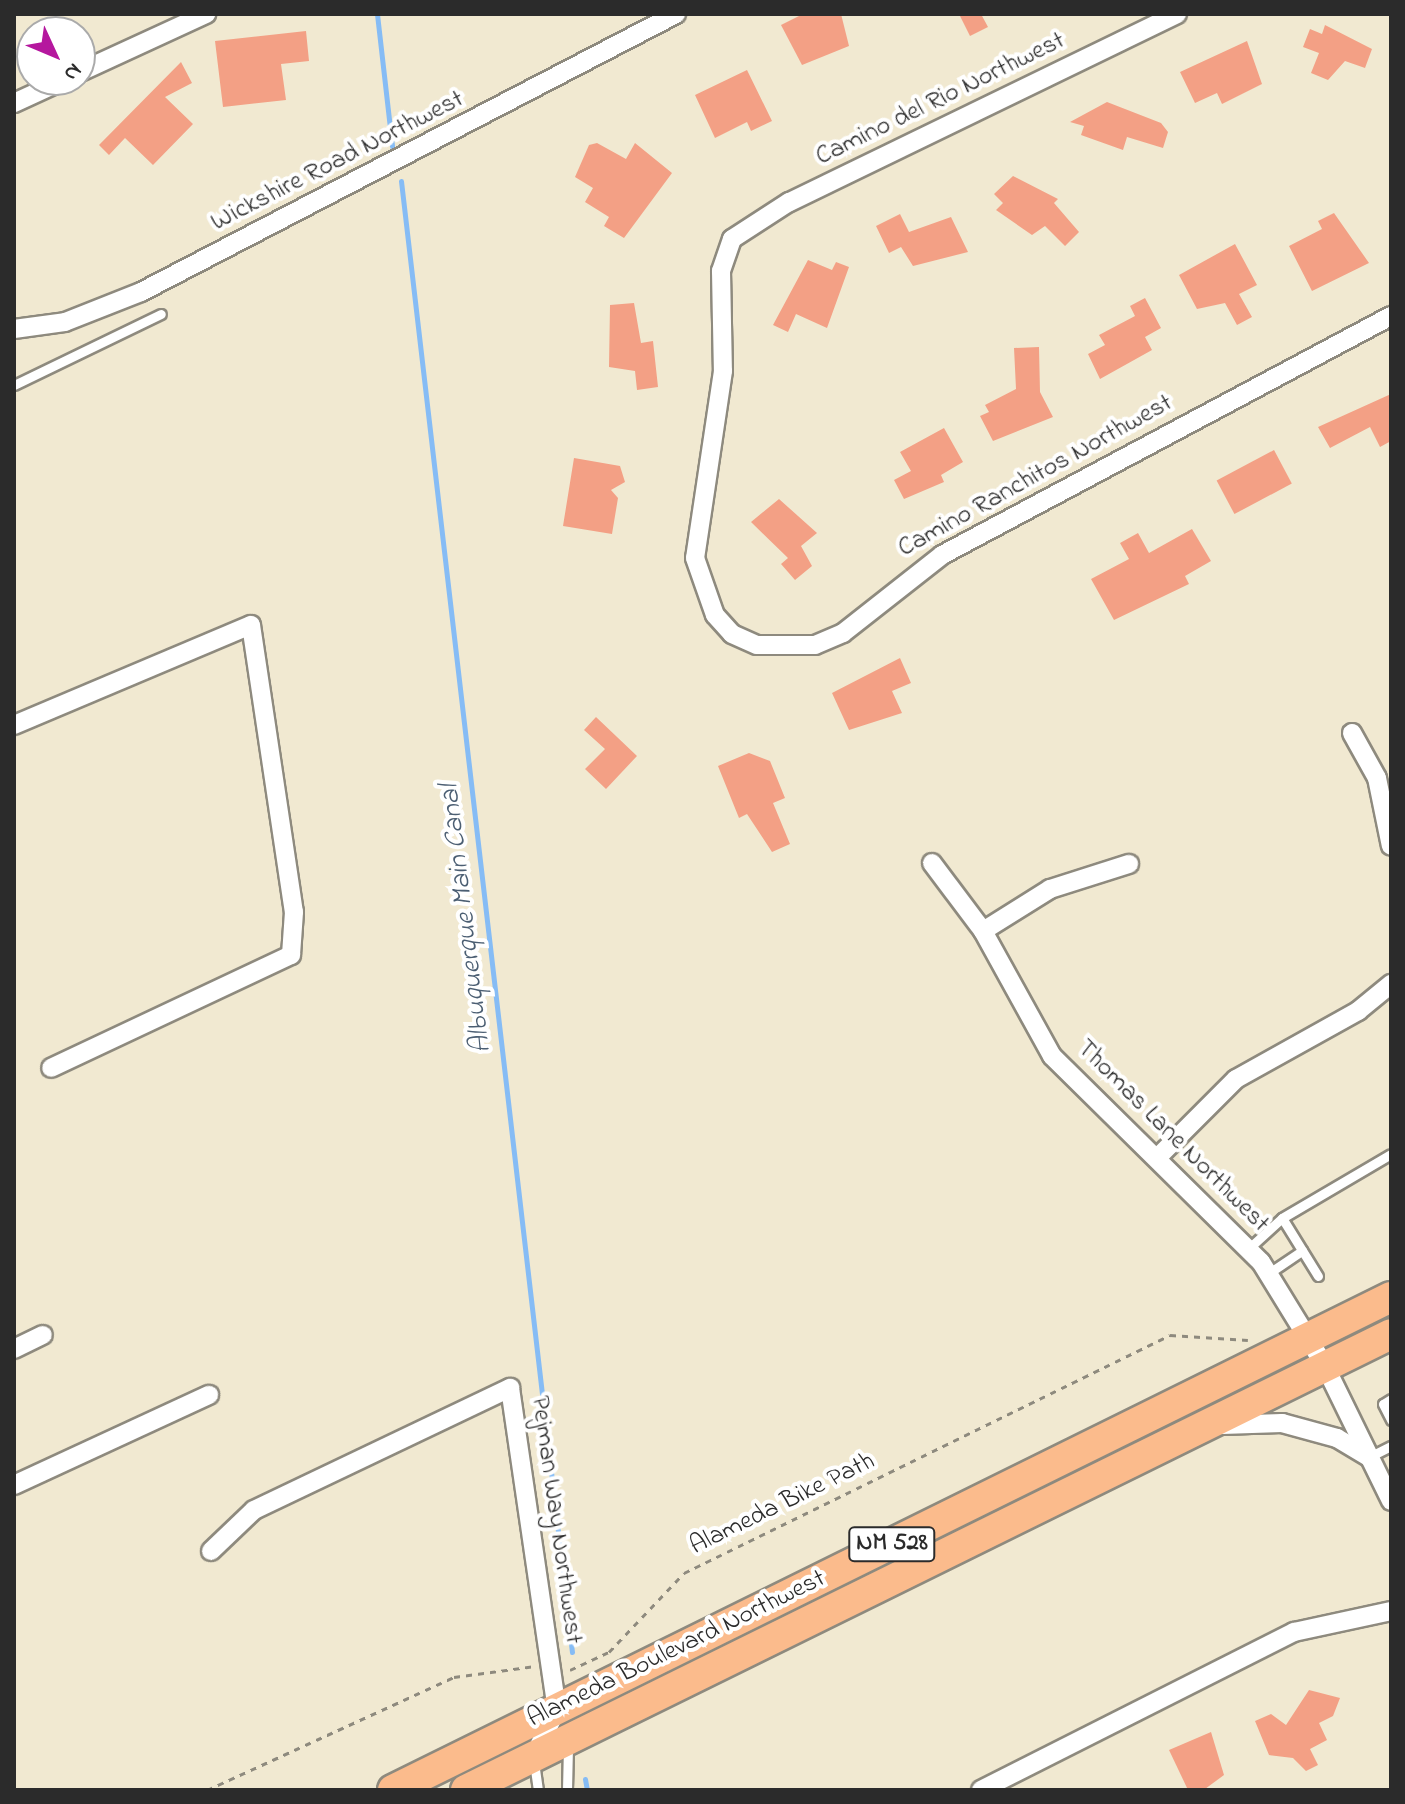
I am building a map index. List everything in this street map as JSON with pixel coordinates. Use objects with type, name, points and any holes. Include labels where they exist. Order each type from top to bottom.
[{"type":"main road","name":"Alameda Boulevard Northwest","points":[[466,1790],[568,1740],[737,1638],[1391,1297]]},
{"type":"main road","name":"Alameda Boulevard Northwest","points":[[393,1790],[557,1709],[737,1638],[1203,1426],[1391,1334]]},
{"type":"street","points":[[96,65],[206,14]]},
{"type":"street","name":"Wickshire Road Northwest","points":[[14,329],[65,322],[141,292],[676,14]]},
{"type":"street","name":"Camino del Rio Northwest","points":[[732,239],[789,202],[1177,14]]},
{"type":"street","name":"Camino Ranchitos Northwest","points":[[732,239],[721,271],[723,371],[695,558],[701,587],[732,634],[782,649],[843,633],[905,577],[942,555],[1391,316]]},
{"type":"street","points":[[14,725],[251,625],[294,912],[291,955],[51,1068]]},
{"type":"street","points":[[1352,733],[1377,778],[1391,846]]},
{"type":"street","name":"Thomas Lane Northwest","points":[[932,863],[983,931],[1052,1056],[1159,1156],[1269,1273],[1325,1366],[1391,1501]]},
{"type":"street","points":[[983,931],[1050,889],[1129,864]]},
{"type":"street","points":[[1159,1156],[1236,1079],[1358,1011],[1391,984]]},
{"type":"street","points":[[14,1349],[43,1335]]},
{"type":"street","name":"Pejman Way Northwest","points":[[211,1551],[254,1510],[510,1388],[557,1709]]},
{"type":"street","points":[[14,1485],[209,1395]]},
{"type":"street","points":[[1203,1426],[1282,1423],[1337,1438],[1369,1457]]},
{"type":"street","points":[[981,1790],[1294,1632],[1391,1611]]},
{"type":"street","points":[[534,1757],[557,1709]]},
{"type":"lane","points":[[14,385],[161,314]]},
{"type":"lane","points":[[1248,1249],[1282,1218],[1391,1154]]},
{"type":"lane","points":[[1282,1218],[1318,1276]]},
{"type":"lane","points":[[1269,1273],[1302,1251]]},
{"type":"lane","points":[[1391,1399],[1383,1404],[1391,1420]]},
{"type":"lane","points":[[1369,1457],[1391,1446]]},
{"type":"lane","points":[[567,1790],[568,1740]]},
{"type":"lane","points":[[534,1757],[538,1790]]},
{"type":"path","name":"Alameda Bike Path","points":[[207,1790],[454,1677],[515,1665],[578,1668],[609,1652],[684,1573],[1170,1335],[1259,1339]]},
{"type":"building","points":[[803,14],[841,14],[849,46],[802,65],[781,25]]},
{"type":"building","points":[[959,14],[981,14],[988,27],[970,36]]},
{"type":"building","points":[[1325,25],[1372,49],[1365,68],[1345,61],[1328,80],[1311,73],[1319,53],[1303,47],[1310,29],[1322,34]]},
{"type":"building","points":[[306,31],[309,61],[281,64],[286,100],[223,107],[215,41]]},
{"type":"building","points":[[1247,41],[1262,84],[1222,104],[1217,93],[1195,103],[1180,72]]},
{"type":"building","points":[[181,62],[192,83],[165,97],[193,124],[153,165],[125,138],[109,155],[99,145]]},
{"type":"building","points":[[747,70],[772,121],[751,131],[747,122],[715,138],[695,95]]},
{"type":"building","points":[[1107,102],[1161,123],[1168,132],[1163,148],[1127,137],[1123,150],[1081,135],[1084,126],[1070,122]]},
{"type":"building","points":[[597,143],[626,159],[635,143],[672,173],[624,238],[604,226],[609,217],[585,202],[593,188],[575,177],[589,145]]},
{"type":"building","points":[[1013,176],[1058,199],[1054,203],[1079,232],[1065,246],[1045,226],[1032,235],[996,210],[1003,203],[994,194]]},
{"type":"building","points":[[1334,213],[1369,263],[1312,291],[1289,246],[1322,229],[1318,221]]},
{"type":"building","points":[[900,214],[909,232],[951,217],[968,252],[913,266],[901,247],[889,253],[876,226]]},
{"type":"building","points":[[1235,244],[1257,285],[1239,294],[1252,317],[1237,325],[1225,303],[1197,309],[1179,275]]},
{"type":"building","points":[[808,260],[832,270],[836,262],[849,267],[827,328],[796,314],[788,332],[773,325]]},
{"type":"building","points":[[1145,298],[1161,328],[1145,337],[1152,350],[1100,379],[1088,354],[1105,345],[1099,335],[1135,316],[1130,306]]},
{"type":"building","points":[[634,303],[641,343],[653,341],[658,387],[637,390],[635,371],[609,367],[610,305]]},
{"type":"building","points":[[1039,347],[1040,392],[1053,417],[993,441],[980,416],[989,412],[985,405],[1016,389],[1014,348]]},
{"type":"building","points":[[1391,394],[1391,441],[1380,447],[1370,427],[1330,448],[1318,427]]},
{"type":"building","points":[[944,428],[963,462],[941,475],[944,482],[904,499],[894,480],[911,471],[900,452]]},
{"type":"building","points":[[1274,450],[1292,484],[1234,514],[1217,481]]},
{"type":"building","points":[[574,458],[620,466],[625,482],[611,490],[618,498],[612,534],[563,526]]},
{"type":"building","points":[[779,499],[817,533],[801,546],[812,566],[795,580],[781,564],[788,558],[751,522]]},
{"type":"building","points":[[1192,529],[1211,561],[1185,576],[1189,584],[1114,620],[1091,579],[1129,559],[1120,543],[1138,533],[1149,553]]},
{"type":"building","points":[[900,658],[911,683],[892,691],[902,713],[849,730],[832,693]]},
{"type":"building","points":[[596,717],[637,756],[606,789],[585,769],[605,749],[584,730]]},
{"type":"building","points":[[749,753],[770,761],[785,798],[773,803],[790,844],[772,852],[747,814],[739,818],[718,766]]},
{"type":"building","points":[[1309,1690],[1340,1698],[1333,1716],[1319,1723],[1327,1740],[1310,1749],[1318,1765],[1306,1771],[1293,1758],[1269,1755],[1255,1721],[1271,1714],[1286,1725]]},
{"type":"building","points":[[1211,1732],[1224,1775],[1205,1789],[1188,1790],[1169,1750]]},
{"type":"waterway","name":"Albuquerque Main Canal","points":[[377,14],[392,146]]},
{"type":"waterway","name":"Albuquerque Main Canal","points":[[401,181],[572,1652]]},
{"type":"waterway","name":"Albuquerque Main Canal","points":[[585,1779],[587,1790]]}]
